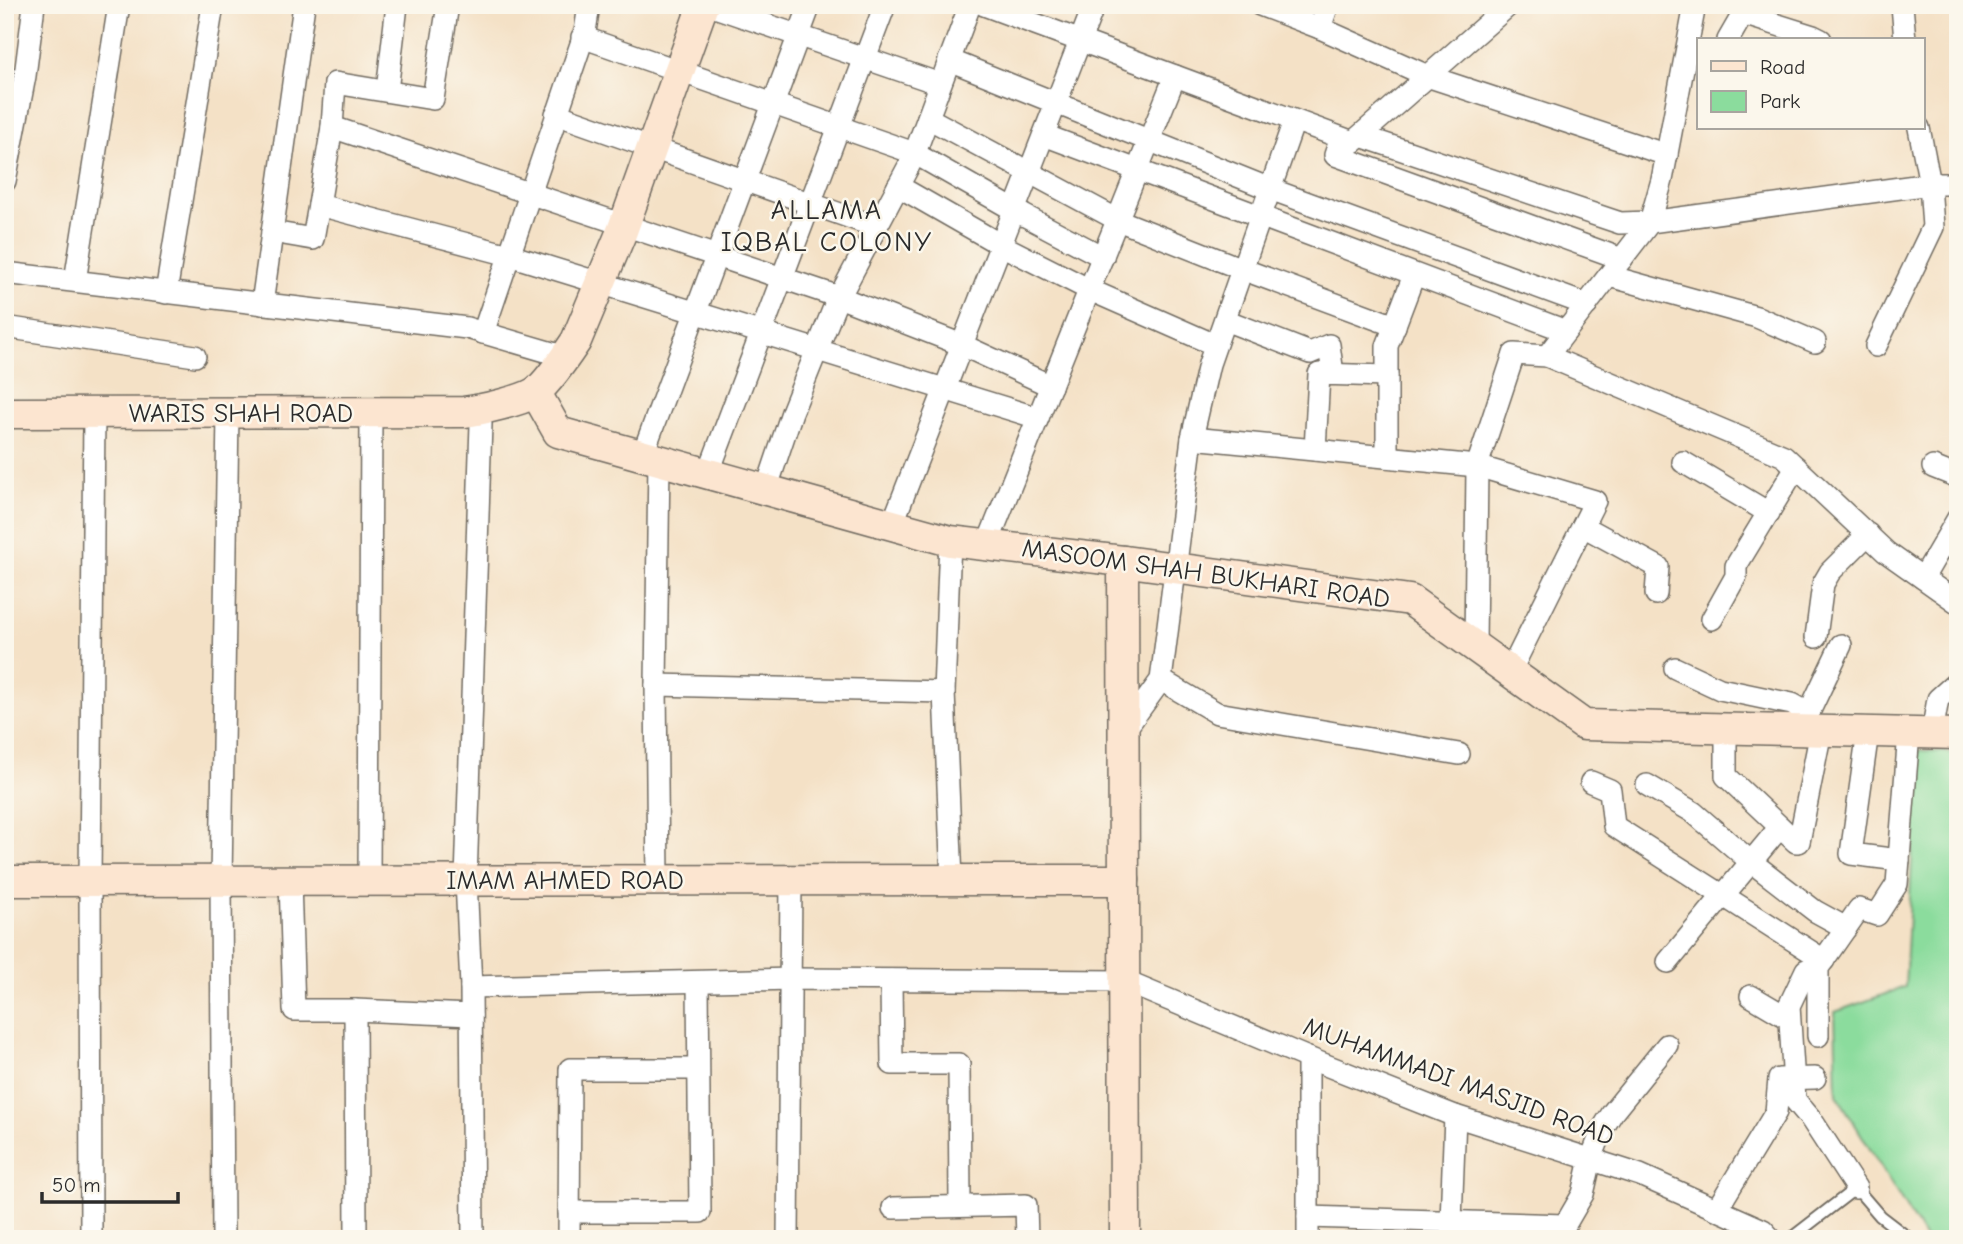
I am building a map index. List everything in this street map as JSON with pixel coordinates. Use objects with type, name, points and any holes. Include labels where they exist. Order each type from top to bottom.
[{"type":"street","points":[[5,181],[25,76],[34,5]]},
{"type":"street","points":[[75,281],[119,5]]},
{"type":"street","points":[[166,293],[213,5]]},
{"type":"street","points":[[262,304],[304,5]]},
{"type":"street","points":[[387,91],[397,5]]},
{"type":"street","points":[[272,232],[313,239],[332,127],[335,83],[433,99],[448,5]]},
{"type":"street","points":[[483,332],[582,37],[589,5]]},
{"type":"street","points":[[536,393],[566,357],[601,283],[625,225],[703,5]]},
{"type":"street","points":[[709,5],[940,84]]},
{"type":"street","points":[[658,880],[651,458],[696,311],[810,5]]},
{"type":"street","points":[[708,474],[885,5]]},
{"type":"street","points":[[766,490],[792,412],[839,298],[914,153],[970,5]]},
{"type":"street","points":[[984,5],[1294,121],[1620,223],[1650,222],[1930,184],[1958,184]]},
{"type":"street","points":[[892,525],[1094,5]]},
{"type":"street","points":[[1260,5],[1320,28],[1430,77],[1667,155]]},
{"type":"street","points":[[1320,28],[1328,5]]},
{"type":"street","points":[[1509,5],[1430,77],[1351,137],[1335,155],[1615,268],[1757,317],[1815,342]]},
{"type":"street","points":[[1547,356],[1650,222],[1693,49],[1695,5]]},
{"type":"street","points":[[1902,5],[1905,38]]},
{"type":"street","points":[[1729,38],[1743,14],[1817,38]]},
{"type":"street","points":[[582,37],[914,153],[1014,211],[1103,257]]},
{"type":"street","points":[[950,60],[1270,189],[1587,305]]},
{"type":"street","points":[[987,545],[1175,76]]},
{"type":"street","points":[[556,114],[877,226]]},
{"type":"street","points":[[928,118],[1118,220],[1395,326]]},
{"type":"street","points":[[1124,731],[1161,680],[1192,439],[1209,364],[1294,121]]},
{"type":"street","points":[[332,127],[839,298],[962,345],[1051,386]]},
{"type":"street","points":[[1876,346],[1933,227],[1930,184],[1919,130]]},
{"type":"street","points":[[1044,135],[1566,331]]},
{"type":"street","points":[[898,186],[1001,245],[1090,290],[1215,345]]},
{"type":"street","points":[[319,205],[509,255],[1038,418]]},
{"type":"street","points":[[5,273],[467,328],[566,357]]},
{"type":"street","points":[[1387,457],[1387,346],[1414,275]]},
{"type":"street","points":[[1225,320],[1310,353],[1329,345],[1333,374]]},
{"type":"street","points":[[5,327],[195,356]]},
{"type":"street","points":[[1475,647],[1477,466],[1514,354],[1547,356],[1784,456],[1886,552],[1958,603]]},
{"type":"street","points":[[1315,450],[1319,374],[1387,376]]},
{"type":"street","name":"MASOOM SHAH BUKHARI ROAD","points":[[536,393],[558,432],[950,541],[1123,561],[1410,600],[1584,725],[1726,729],[1810,725],[1868,732],[1933,733]]},
{"type":"street","name":"WARIS SHAH ROAD","points":[[5,413],[478,411],[536,393]]},
{"type":"street","points":[[473,1239],[471,987],[466,880],[481,424],[478,411]]},
{"type":"street","points":[[369,881],[371,412]]},
{"type":"street","points":[[90,1239],[93,413]]},
{"type":"street","points":[[223,1239],[221,881],[228,413]]},
{"type":"street","points":[[1192,439],[1477,466],[1595,501],[1510,672]]},
{"type":"street","points":[[1683,462],[1769,513]]},
{"type":"street","points":[[1712,619],[1736,576],[1736,566],[1796,467]]},
{"type":"street","points":[[1933,467],[1958,477]]},
{"type":"street","points":[[1923,578],[1958,518]]},
{"type":"street","points":[[1583,526],[1658,567],[1656,594]]},
{"type":"street","points":[[1816,637],[1823,584],[1830,572],[1868,534]]},
{"type":"street","points":[[950,541],[944,692],[951,880]]},
{"type":"street","points":[[1123,561],[1125,1239]]},
{"type":"street","points":[[1726,729],[1726,776],[1799,842],[1810,725],[1841,645]]},
{"type":"street","points":[[1675,668],[1720,689],[1792,704],[1810,725]]},
{"type":"street","points":[[1161,680],[1217,713],[1459,754]]},
{"type":"street","points":[[1818,1037],[1821,964],[1860,909],[1877,915],[1896,884],[1899,860],[1933,733],[1938,699],[1958,681]]},
{"type":"street","points":[[656,685],[944,692]]},
{"type":"street","points":[[1868,732],[1851,854],[1899,860]]},
{"type":"street","points":[[1591,782],[1610,790],[1614,826],[1722,895],[1821,964]]},
{"type":"street","points":[[1647,785],[1693,812],[1750,861],[1815,911],[1846,928]]},
{"type":"street","points":[[1668,962],[1780,827]]},
{"type":"street","points":[[788,1239],[792,880]]},
{"type":"street","name":"IMAM AHMED ROAD","points":[[5,881],[1124,880]]},
{"type":"street","points":[[290,881],[294,1010],[471,1015]]},
{"type":"street","points":[[1751,996],[1783,1015],[1806,970],[1821,964]]},
{"type":"street","points":[[471,987],[791,979],[1124,981]]},
{"type":"street","points":[[891,980],[892,1064],[959,1064],[960,1206]]},
{"type":"street","name":"MUHAMMADI MASJID ROAD","points":[[1124,981],[1308,1058],[1455,1115],[1640,1175],[1762,1230],[1771,1239]]},
{"type":"street","points":[[569,1212],[700,1212],[698,982]]},
{"type":"street","points":[[1789,1006],[1795,1100],[1811,1119],[1856,1188]]},
{"type":"street","points":[[355,1010],[356,1239]]},
{"type":"street","points":[[1308,1217],[1451,1221],[1551,1232],[1565,1226],[1583,1194],[1591,1159],[1612,1112],[1667,1045]]},
{"type":"street","points":[[1308,1058],[1308,1239]]},
{"type":"street","points":[[569,1239],[570,1069],[698,1069]]},
{"type":"street","points":[[1717,1209],[1776,1112],[1779,1079],[1815,1078]]},
{"type":"street","points":[[1451,1221],[1455,1115]]},
{"type":"street","points":[[893,1208],[1026,1205],[1027,1239]]},
{"type":"lane","points":[[1790,1239],[1856,1188],[1880,1216],[1910,1239]]},
{"type":"green space","points":[[1918,750],[1958,753],[1958,1239],[1925,1239],[1837,1095],[1835,1012],[1905,987]]},
{"type":"district","name":"ALLAMA IQBAL COLONY","points":[[827,225]]}]
